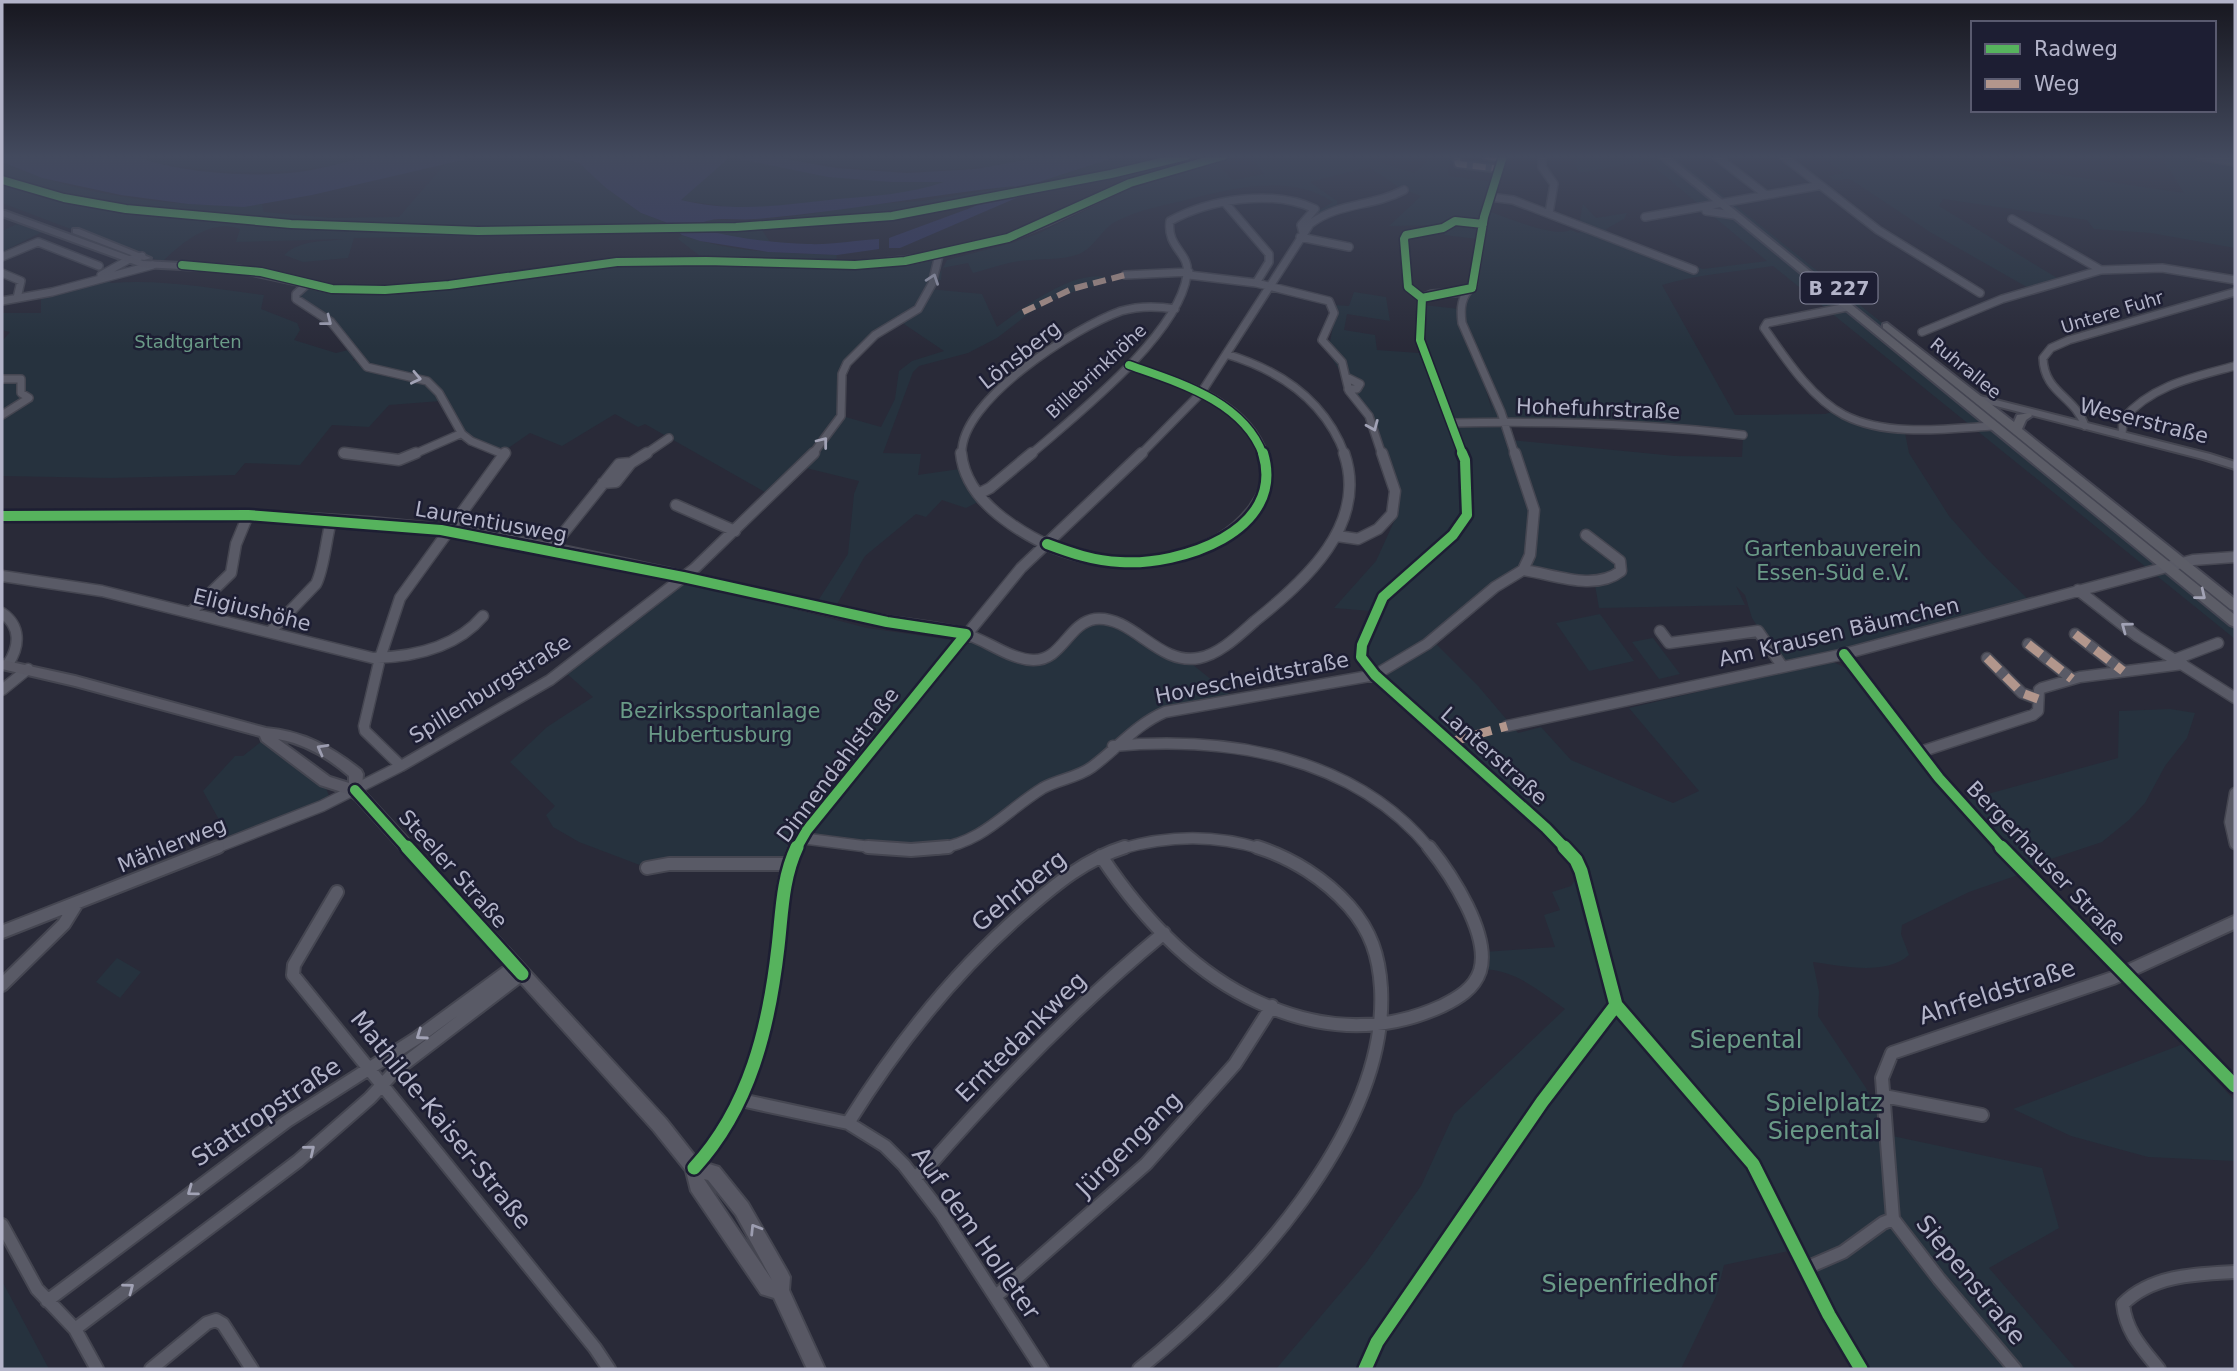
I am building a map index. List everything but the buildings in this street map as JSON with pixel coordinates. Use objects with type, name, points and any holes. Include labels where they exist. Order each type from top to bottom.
[{"type":"main road","points":[[21,220],[130,260],[153,265],[182,265]]},
{"type":"main road","points":[[37,220],[130,260],[261,272],[303,287],[395,290],[617,262],[706,261],[855,265],[939,256],[1008,238],[1051,220]]},
{"type":"main road","name":"Ruhrallee","points":[[1740,220],[1847,307],[1995,420],[2174,566],[2235,606]]},
{"type":"main road","name":"Ruhrallee","points":[[1753,220],[1971,401]]},
{"type":"main road","points":[[1995,420],[2016,430],[2021,418],[2026,416]]},
{"type":"main road","name":"Ruhrallee","points":[[2016,430],[2235,622]]},
{"type":"main road","name":"Steeler Straße","points":[[5,664],[267,733],[294,737],[329,752],[356,774],[355,790]]},
{"type":"main road","name":"Steeler Straße","points":[[267,733],[267,737],[325,781],[355,790],[660,1125],[694,1168],[697,1185],[767,1288],[779,1291],[816,1369]]},
{"type":"street","points":[[1172,220],[1168,223],[1167,231],[1185,259],[1189,274]]},
{"type":"street","points":[[1240,220],[1269,254],[1269,262],[1256,283]]},
{"type":"street","points":[[1305,220],[1300,228],[1302,235],[1349,247]]},
{"type":"street","name":"Dinnendahlstraße","points":[[694,1168],[716,1147],[741,1100],[771,992],[782,887],[801,838],[1016,574],[1201,393],[1268,286],[1315,220]]},
{"type":"street","points":[[1484,220],[1473,286],[1466,292],[1460,311],[1466,335],[1503,422],[1534,510],[1530,555],[1523,570],[1590,581],[1614,578],[1621,570],[1620,561],[1586,535]]},
{"type":"street","points":[[1564,220],[1694,270]]},
{"type":"street","points":[[1863,220],[1980,293]]},
{"type":"street","points":[[2014,220],[2101,270]]},
{"type":"street","points":[[1422,298],[1408,287],[1404,239],[1406,235],[1443,228],[1455,221],[1483,224]]},
{"type":"street","points":[[2,257],[38,242],[99,266]]},
{"type":"street","name":"Spillenburgstraße","points":[[355,790],[550,680],[683,577],[736,531],[813,454],[841,416],[842,374],[851,357],[875,335],[908,316],[924,302],[939,256]]},
{"type":"street","points":[[108,276],[130,260]]},
{"type":"street","points":[[88,282],[130,260]]},
{"type":"street","points":[[2,301],[153,265]]},
{"type":"street","points":[[1922,332],[2002,299],[2101,270],[2162,268],[2235,280]]},
{"type":"street","points":[[2,272],[21,281],[17,298]]},
{"type":"street","points":[[1125,275],[1189,274],[1256,283],[1329,301],[1334,313],[1322,340],[1342,362],[1348,389],[1365,409],[1376,430],[1395,496],[1392,514],[1372,534],[1358,539],[1337,536],[1348,508],[1350,486],[1347,460],[1336,433],[1321,411],[1292,384],[1258,365],[1226,354]]},
{"type":"street","name":"Billebrinkhöhe","points":[[978,494],[990,488],[1129,365],[1157,336],[1175,309],[1189,274]]},
{"type":"street","points":[[303,287],[296,294],[299,303],[331,322],[367,367],[427,381],[460,434],[477,446],[506,453],[400,598],[380,659],[364,726],[401,766]]},
{"type":"street","points":[[1422,298],[1438,293],[1466,292]]},
{"type":"street","name":"Untere Fuhr","points":[[2085,426],[2083,416],[2056,392],[2044,375],[2043,358],[2051,348],[2121,324],[2235,292]]},
{"type":"street","points":[[1375,674],[1364,662],[1361,651],[1379,603],[1388,591],[1453,535],[1467,515],[1466,466],[1420,340],[1422,298]]},
{"type":"street","name":"Lönsberg","points":[[1175,309],[1144,306],[1103,319],[1051,348],[996,393],[970,422],[962,439],[962,466],[967,480],[978,494],[1003,518],[1047,544],[1069,553],[1097,559],[1154,561],[1200,549],[1219,541],[1243,523],[1264,491],[1267,472],[1264,457],[1247,427],[1230,411],[1201,393]]},
{"type":"street","points":[[1847,307],[1767,323],[1764,328],[1823,399],[1845,416],[1879,425],[1995,420]]},
{"type":"street","points":[[1764,314],[1775,322]]},
{"type":"street","points":[[1129,365],[1201,393]]},
{"type":"street","points":[[2122,435],[2126,414],[2146,398],[2179,383],[2235,366]]},
{"type":"street","points":[[2,379],[21,379],[21,393],[29,398],[2,415]]},
{"type":"street","name":"Weserstraße","points":[[1971,401],[2122,435],[2235,466]]},
{"type":"street","name":"Weserstraße","points":[[1995,420],[2044,417]]},
{"type":"street","name":"Hohefuhrstraße","points":[[1452,423],[1503,422],[1703,430],[1743,435]]},
{"type":"street","points":[[344,453],[399,460],[460,434]]},
{"type":"street","points":[[548,551],[620,464],[631,463],[669,438]]},
{"type":"street","points":[[676,505],[736,531]]},
{"type":"street","points":[[191,612],[231,573],[236,544],[248,515]]},
{"type":"street","name":"Laurentiusweg","points":[[2,516],[248,515],[447,532],[683,577],[887,622],[966,634],[1039,660],[1048,656],[1086,623],[1098,619],[1173,656],[1197,659],[1213,652],[1268,611],[1313,568],[1337,536]]},
{"type":"street","points":[[270,632],[316,584],[321,575],[323,551],[331,521]]},
{"type":"street","name":"Am Krausen Bäumchen","points":[[1507,726],[1844,654],[2174,566],[2235,557]]},
{"type":"street","name":"Hovescheidtstraße","points":[[801,838],[898,849],[934,850],[959,845],[985,832],[1043,788],[1084,773],[1135,726],[1165,712],[1375,674],[1427,644],[1495,587],[1523,570]]},
{"type":"street","name":"Eligiushöhe","points":[[2,576],[78,586],[380,659],[436,648],[478,625],[484,616]]},
{"type":"street","points":[[2078,590],[2137,636],[2235,698]]},
{"type":"street","points":[[2,613],[11,618],[17,629],[15,654],[5,664]]},
{"type":"street","points":[[1660,631],[1669,643],[1758,631],[1782,666]]},
{"type":"street","points":[[2075,634],[2123,671]]},
{"type":"street","points":[[1920,752],[2034,715],[2038,711],[2042,688],[2072,679],[2179,662],[2218,643]]},
{"type":"street","points":[[2028,644],[2072,679]]},
{"type":"street","name":"Bergerhauser Straße","points":[[1844,654],[1939,778],[1993,839],[2235,1086]]},
{"type":"street","points":[[1987,658],[2022,693],[2038,699]]},
{"type":"street","points":[[2,690],[28,669]]},
{"type":"street","name":"Lanterstraße","points":[[1375,674],[1546,828],[1576,860],[1581,871]]},
{"type":"street","points":[[1101,856],[1110,871],[1164,933],[1207,972],[1272,1006],[1306,1018],[1365,1028],[1420,1016],[1457,998],[1475,981],[1482,961],[1479,938],[1451,876],[1431,848],[1412,828],[1362,791],[1330,774],[1292,760],[1210,743],[1159,742],[1113,746]]},
{"type":"street","name":"Mählerweg","points":[[2,932],[322,806],[355,790]]},
{"type":"street","points":[[2235,793],[2230,822],[2235,844]]},
{"type":"street","name":"Gehrberg","points":[[848,1123],[908,1032],[960,970],[1002,929],[1073,870],[1101,856],[1140,842],[1185,836],[1251,845],[1304,868],[1343,899],[1370,937],[1382,980],[1382,1026],[1369,1074],[1350,1123],[1301,1199],[1246,1269],[1174,1343],[1139,1369]]},
{"type":"street","name":"Dinnendahlstraße","points":[[648,868],[669,864],[789,864]]},
{"type":"street","name":"Mathilde-Kaiser-Straße","points":[[337,892],[292,970],[293,975],[573,1320],[609,1369]]},
{"type":"street","points":[[2,985],[64,924],[77,903]]},
{"type":"street","name":"Ahrfeldstraße","points":[[1893,1219],[1884,1096],[1884,1069],[1892,1053],[2125,972],[2235,922]]},
{"type":"street","name":"Erntedankweg","points":[[914,1178],[928,1167],[1001,1082],[1051,1030],[1164,933]]},
{"type":"street","points":[[75,1329],[298,1161],[395,1070],[519,970]]},
{"type":"street","name":"Stattropstraße","points":[[47,1301],[278,1127],[519,970]]},
{"type":"street","name":"Jürgengang","points":[[996,1296],[1154,1156],[1235,1065],[1272,1006]]},
{"type":"street","points":[[1884,1096],[1982,1115]]},
{"type":"street","name":"Auf dem Holleter","points":[[741,1100],[848,1123],[885,1146],[914,1178],[996,1296],[1042,1369]]},
{"type":"street","points":[[1807,1268],[1843,1252],[1882,1223],[1893,1219]]},
{"type":"street","name":"Siepenstraße","points":[[1893,1219],[1931,1270],[2015,1369]]},
{"type":"street","points":[[2,1225],[32,1280],[47,1301],[75,1329],[97,1369]]},
{"type":"street","points":[[1796,1249],[1829,1315],[1861,1369]]},
{"type":"street","points":[[2159,1369],[2125,1322],[2123,1304],[2144,1288],[2170,1280],[2235,1272]]},
{"type":"street","points":[[151,1369],[207,1323],[216,1320],[223,1324],[252,1369]]},
{"type":"green space","points":[[47,220],[660,220],[678,232],[354,238],[348,258],[303,262],[284,255],[305,244],[344,239],[236,242],[240,229],[229,226],[198,234],[163,261],[142,256]]},
{"type":"green space","points":[[706,220],[856,220],[762,230],[770,242],[734,238],[700,229],[698,225]]},
{"type":"green space","points":[[1066,220],[1120,220],[1110,225],[1089,248],[1072,256],[1014,262],[973,273],[968,263],[943,268],[947,260],[1012,243]]},
{"type":"green space","points":[[1395,220],[1483,220],[1478,239],[1444,235],[1448,225],[1389,226]]},
{"type":"green space","points":[[1485,220],[1512,220],[1542,229],[1563,232],[1571,230],[1579,233],[1582,230],[1580,220],[1622,220],[1606,229],[1609,234],[1703,269],[1767,261],[1718,220],[1754,220],[2235,606],[2235,639],[1773,266],[1662,285],[1735,415],[1825,414],[1835,411],[1868,424],[1907,426],[1905,433],[1909,453],[1949,516],[1987,559],[2032,603],[1845,654],[1782,664],[1752,618],[1745,595],[1736,586],[1745,605],[1599,608],[1595,585],[1526,574],[1516,576],[1434,642],[1479,687],[1518,733],[1541,727],[1571,760],[1673,803],[1699,791],[1629,708],[1831,661],[1850,670],[1960,810],[2021,874],[1969,892],[1902,925],[1901,934],[1909,955],[1888,966],[1863,968],[1813,962],[1819,992],[1818,1016],[1866,1088],[1888,1135],[2042,1168],[2059,1228],[1989,1268],[2076,1369],[1861,1369],[1830,1314],[1756,1165],[1617,1007],[1592,912],[1615,1006],[1752,1164],[1789,1251],[1724,1265],[1717,1294],[1681,1369],[1276,1369],[1366,1263],[1421,1186],[1454,1114],[1565,1009],[1517,977],[1483,969],[1484,952],[1555,947],[1544,915],[1560,910],[1552,892],[1571,886],[1581,871],[1576,859],[1546,828],[1375,674],[1364,662],[1362,654],[1392,593],[1464,526],[1473,503],[1468,460],[1435,379],[1422,338],[1424,305],[1459,309],[1465,336],[1476,356],[1493,414],[1480,356],[1468,335],[1463,312],[1467,292],[1473,287],[1487,226],[1484,224]],"holes":[[[1504,421],[1700,431],[1743,437],[1742,457],[1675,456],[1511,440]]]},
{"type":"green space","points":[[1912,220],[1962,220],[2062,281],[2032,290]]},
{"type":"green space","points":[[2087,220],[2235,220],[2235,248],[2151,233],[2094,229]]},
{"type":"green space","points":[[17,224],[42,232],[2,252],[2,231]]},
{"type":"green space","points":[[682,235],[739,249],[837,255],[835,265],[938,256],[929,289],[982,294],[997,327],[1063,285],[1092,277],[1105,277],[1098,285],[1063,295],[1031,312],[997,338],[968,353],[919,366],[913,372],[883,453],[921,454],[918,475],[960,469],[980,501],[966,508],[942,500],[926,517],[916,514],[865,556],[833,611],[814,607],[848,554],[854,494],[859,481],[802,467],[842,416],[881,427],[895,399],[899,371],[912,361],[944,351],[901,322],[897,320],[845,363],[840,416],[770,495],[645,424],[638,427],[615,414],[562,446],[530,433],[507,449],[482,445],[471,438],[453,418],[433,384],[368,364],[345,334],[298,301],[299,295],[313,286],[384,291],[588,265],[705,260],[678,239]]},
{"type":"green space","name":"Stadtgarten","points":[[105,278],[111,283],[170,283],[264,295],[261,309],[297,323],[300,330],[294,340],[336,353],[352,349],[355,354],[353,361],[370,370],[422,382],[441,401],[389,405],[369,427],[332,425],[300,465],[245,463],[235,475],[110,478],[2,476],[2,341],[10,332],[2,330],[2,313],[41,313],[41,295]]},
{"type":"green space","points":[[1354,292],[1386,297],[1390,321],[1347,314],[1344,330],[1375,335],[1377,350],[1419,353],[1454,436],[1464,481],[1463,502],[1453,529],[1377,601],[1371,611],[1334,608],[1376,561],[1397,515],[1393,489],[1364,410],[1328,352],[1334,321],[1332,305],[1349,306]]},
{"type":"green space","name":"Bezirkssportanlage Hubertusburg","points":[[686,581],[867,628],[951,640],[951,648],[910,694],[804,826],[784,860],[645,867],[579,842],[553,827],[546,815],[555,806],[510,762],[547,727],[593,697],[565,672]]},
{"type":"green space","points":[[1600,614],[1634,661],[1589,671],[1556,623]]},
{"type":"green space","points":[[1089,621],[1103,621],[1187,660],[1234,698],[1148,716],[1125,732],[1098,759],[1072,777],[956,841],[900,845],[819,836],[813,831],[966,644],[973,643],[1036,665]]},
{"type":"green space","points":[[1653,638],[1680,674],[1659,679],[1632,642]]},
{"type":"green space","points":[[2170,709],[2195,713],[2187,738],[2165,766],[2145,803],[2102,842],[2030,866],[1966,800],[2118,758],[2119,711]]},
{"type":"green space","points":[[262,741],[326,788],[329,796],[325,800],[225,839],[222,825],[203,791],[235,756],[243,756]]},
{"type":"green space","points":[[117,958],[141,972],[120,998],[96,982]]},
{"type":"green space","points":[[2183,1044],[2235,1101],[2235,1161],[2148,1157],[2071,1136],[2013,1109]]},
{"type":"green space","points":[[2,1281],[49,1369],[2,1369]]},
{"type":"water","points":[[660,220],[713,220],[698,225],[700,229],[754,240],[817,244],[879,239],[879,249],[837,255],[768,252],[700,241],[682,235]]},
{"type":"water","points":[[938,220],[965,220],[900,248],[889,248],[889,238]]},
{"type":"marked path","points":[[1023,312],[1072,289],[1125,275]]},
{"type":"marked path","points":[[2075,634],[2123,671]]},
{"type":"marked path","points":[[2028,644],[2072,679]]},
{"type":"marked path","points":[[1987,658],[2022,693],[2038,699]]},
{"type":"marked path","points":[[1450,742],[1507,726]]},
{"type":"cycle path","points":[[247,220],[478,231],[736,227],[850,220]]},
{"type":"cycle path","points":[[182,265],[261,272],[332,289],[385,290],[449,285],[617,262],[706,261],[855,265],[905,261],[1008,238],[1051,220]]},
{"type":"cycle path","points":[[1422,298],[1472,288],[1483,220]]},
{"type":"cycle path","points":[[1422,298],[1408,287],[1404,239],[1406,235],[1443,228],[1455,221],[1483,224]]},
{"type":"cycle path","points":[[1422,298],[1420,340],[1465,460],[1467,515],[1453,535],[1383,597],[1362,645],[1361,657],[1375,675],[1546,828],[1576,860],[1616,1005],[1753,1164],[1829,1315],[1861,1369]]},
{"type":"cycle path","points":[[1047,544],[1070,553],[1120,562],[1172,558],[1220,541],[1245,521],[1262,496],[1266,467],[1259,444],[1245,425],[1227,409],[1201,393],[1129,365]]},
{"type":"cycle path","points":[[2,516],[248,515],[441,530],[683,577],[887,622],[966,634]]},
{"type":"cycle path","points":[[694,1168],[713,1147],[729,1123],[754,1066],[769,1005],[784,886],[798,844],[966,634]]},
{"type":"cycle path","points":[[1844,654],[1972,817],[2235,1086]]},
{"type":"cycle path","points":[[355,790],[522,974]]},
{"type":"cycle path","points":[[1365,1369],[1377,1342],[1542,1102],[1616,1005]]},
{"type":"park label","name":"Gartenbauverein Essen-Süd e.V.","points":[[1833,561]]},
{"type":"park label","name":"Siepental","points":[[1746,1040]]},
{"type":"park label","name":"Spielplatz Siepental","points":[[1824,1117]]},
{"type":"park label","name":"Siepenfriedhof","points":[[1629,1284]]}]
